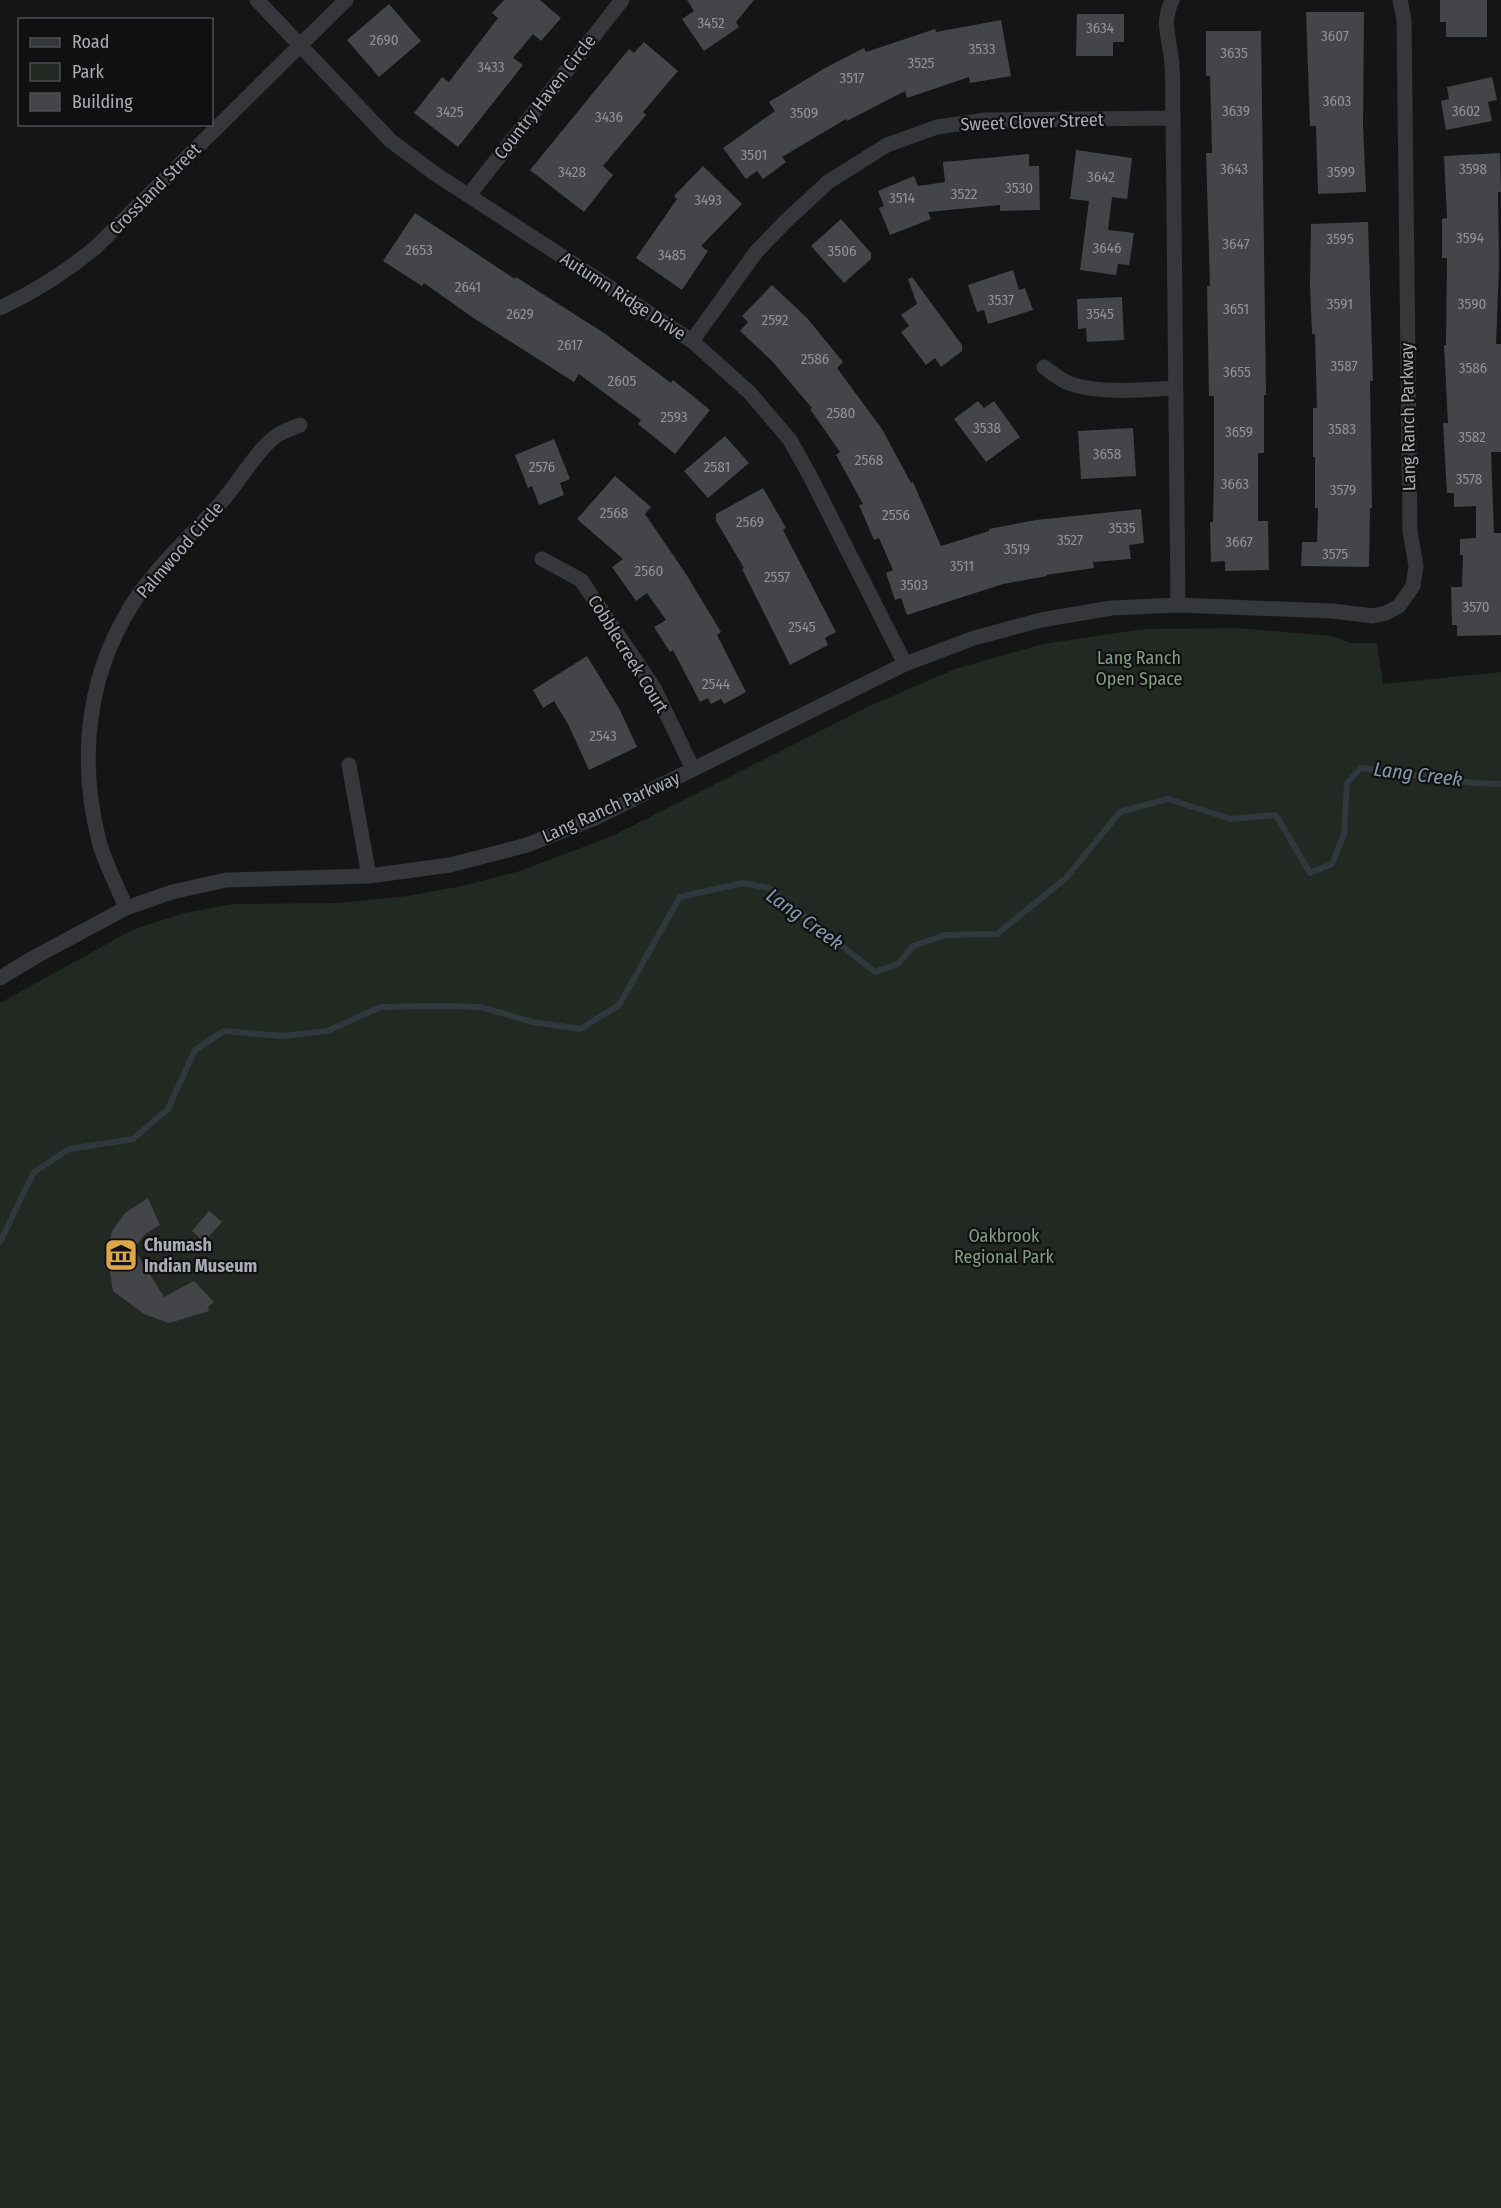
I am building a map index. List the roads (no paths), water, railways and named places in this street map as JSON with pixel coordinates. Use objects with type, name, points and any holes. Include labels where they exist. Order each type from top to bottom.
[{"type":"street","name":"Autumn Ridge Drive","points":[[257,0],[391,141],[469,195],[692,341],[749,392],[790,440],[905,664]]},
{"type":"street","name":"Crossland Street","points":[[0,308],[37,291],[67,271],[96,247],[346,0]]},
{"type":"street","name":"Country Haven Circle","points":[[469,195],[621,0]]},
{"type":"street","points":[[1172,0],[1166,16],[1166,31],[1171,56],[1173,118],[1178,605]]},
{"type":"street","name":"Lang Ranch Parkway","points":[[0,978],[126,908],[172,892],[226,880],[369,876],[450,865],[527,844],[595,818],[905,664],[974,638],[1041,620],[1111,608],[1178,605],[1333,611],[1373,616],[1386,613],[1399,606],[1413,586],[1416,566],[1410,531],[1404,20],[1400,0]]},
{"type":"street","name":"Sweet Clover Street","points":[[692,341],[756,252],[786,221],[828,182],[887,145],[938,127],[986,120],[1173,118]]},
{"type":"street","points":[[1044,367],[1069,384],[1089,388],[1145,390],[1175,388]]},
{"type":"street","name":"Palmwood Circle","points":[[126,908],[100,843],[88,782],[89,725],[104,664],[121,625],[140,593],[228,496],[258,455],[279,434],[300,425]]},
{"type":"street","name":"Cobblecreek Court","points":[[543,559],[581,580],[654,688],[693,769]]},
{"type":"street","points":[[349,765],[369,876]]},
{"type":"waterway","name":"Lang Creek","points":[[0,1242],[34,1172],[69,1149],[133,1139],[168,1109],[195,1050],[224,1031],[283,1036],[327,1031],[381,1007],[441,1006],[480,1007],[533,1022],[580,1029],[619,1005],[680,897],[743,883],[769,888],[875,972],[898,964],[913,946],[945,935],[997,934],[1066,878],[1120,812],[1168,799],[1231,819],[1276,815],[1310,873],[1332,864],[1344,834],[1347,783],[1361,768],[1474,783],[1501,784]]},
{"type":"place","name":"Chumash Indian Museum","points":[[121,1255]]},
{"type":"park label","name":"Lang Ranch Open Space","points":[[1139,668]]},
{"type":"park label","name":"Oakbrook Regional Park","points":[[1004,1246]]}]
